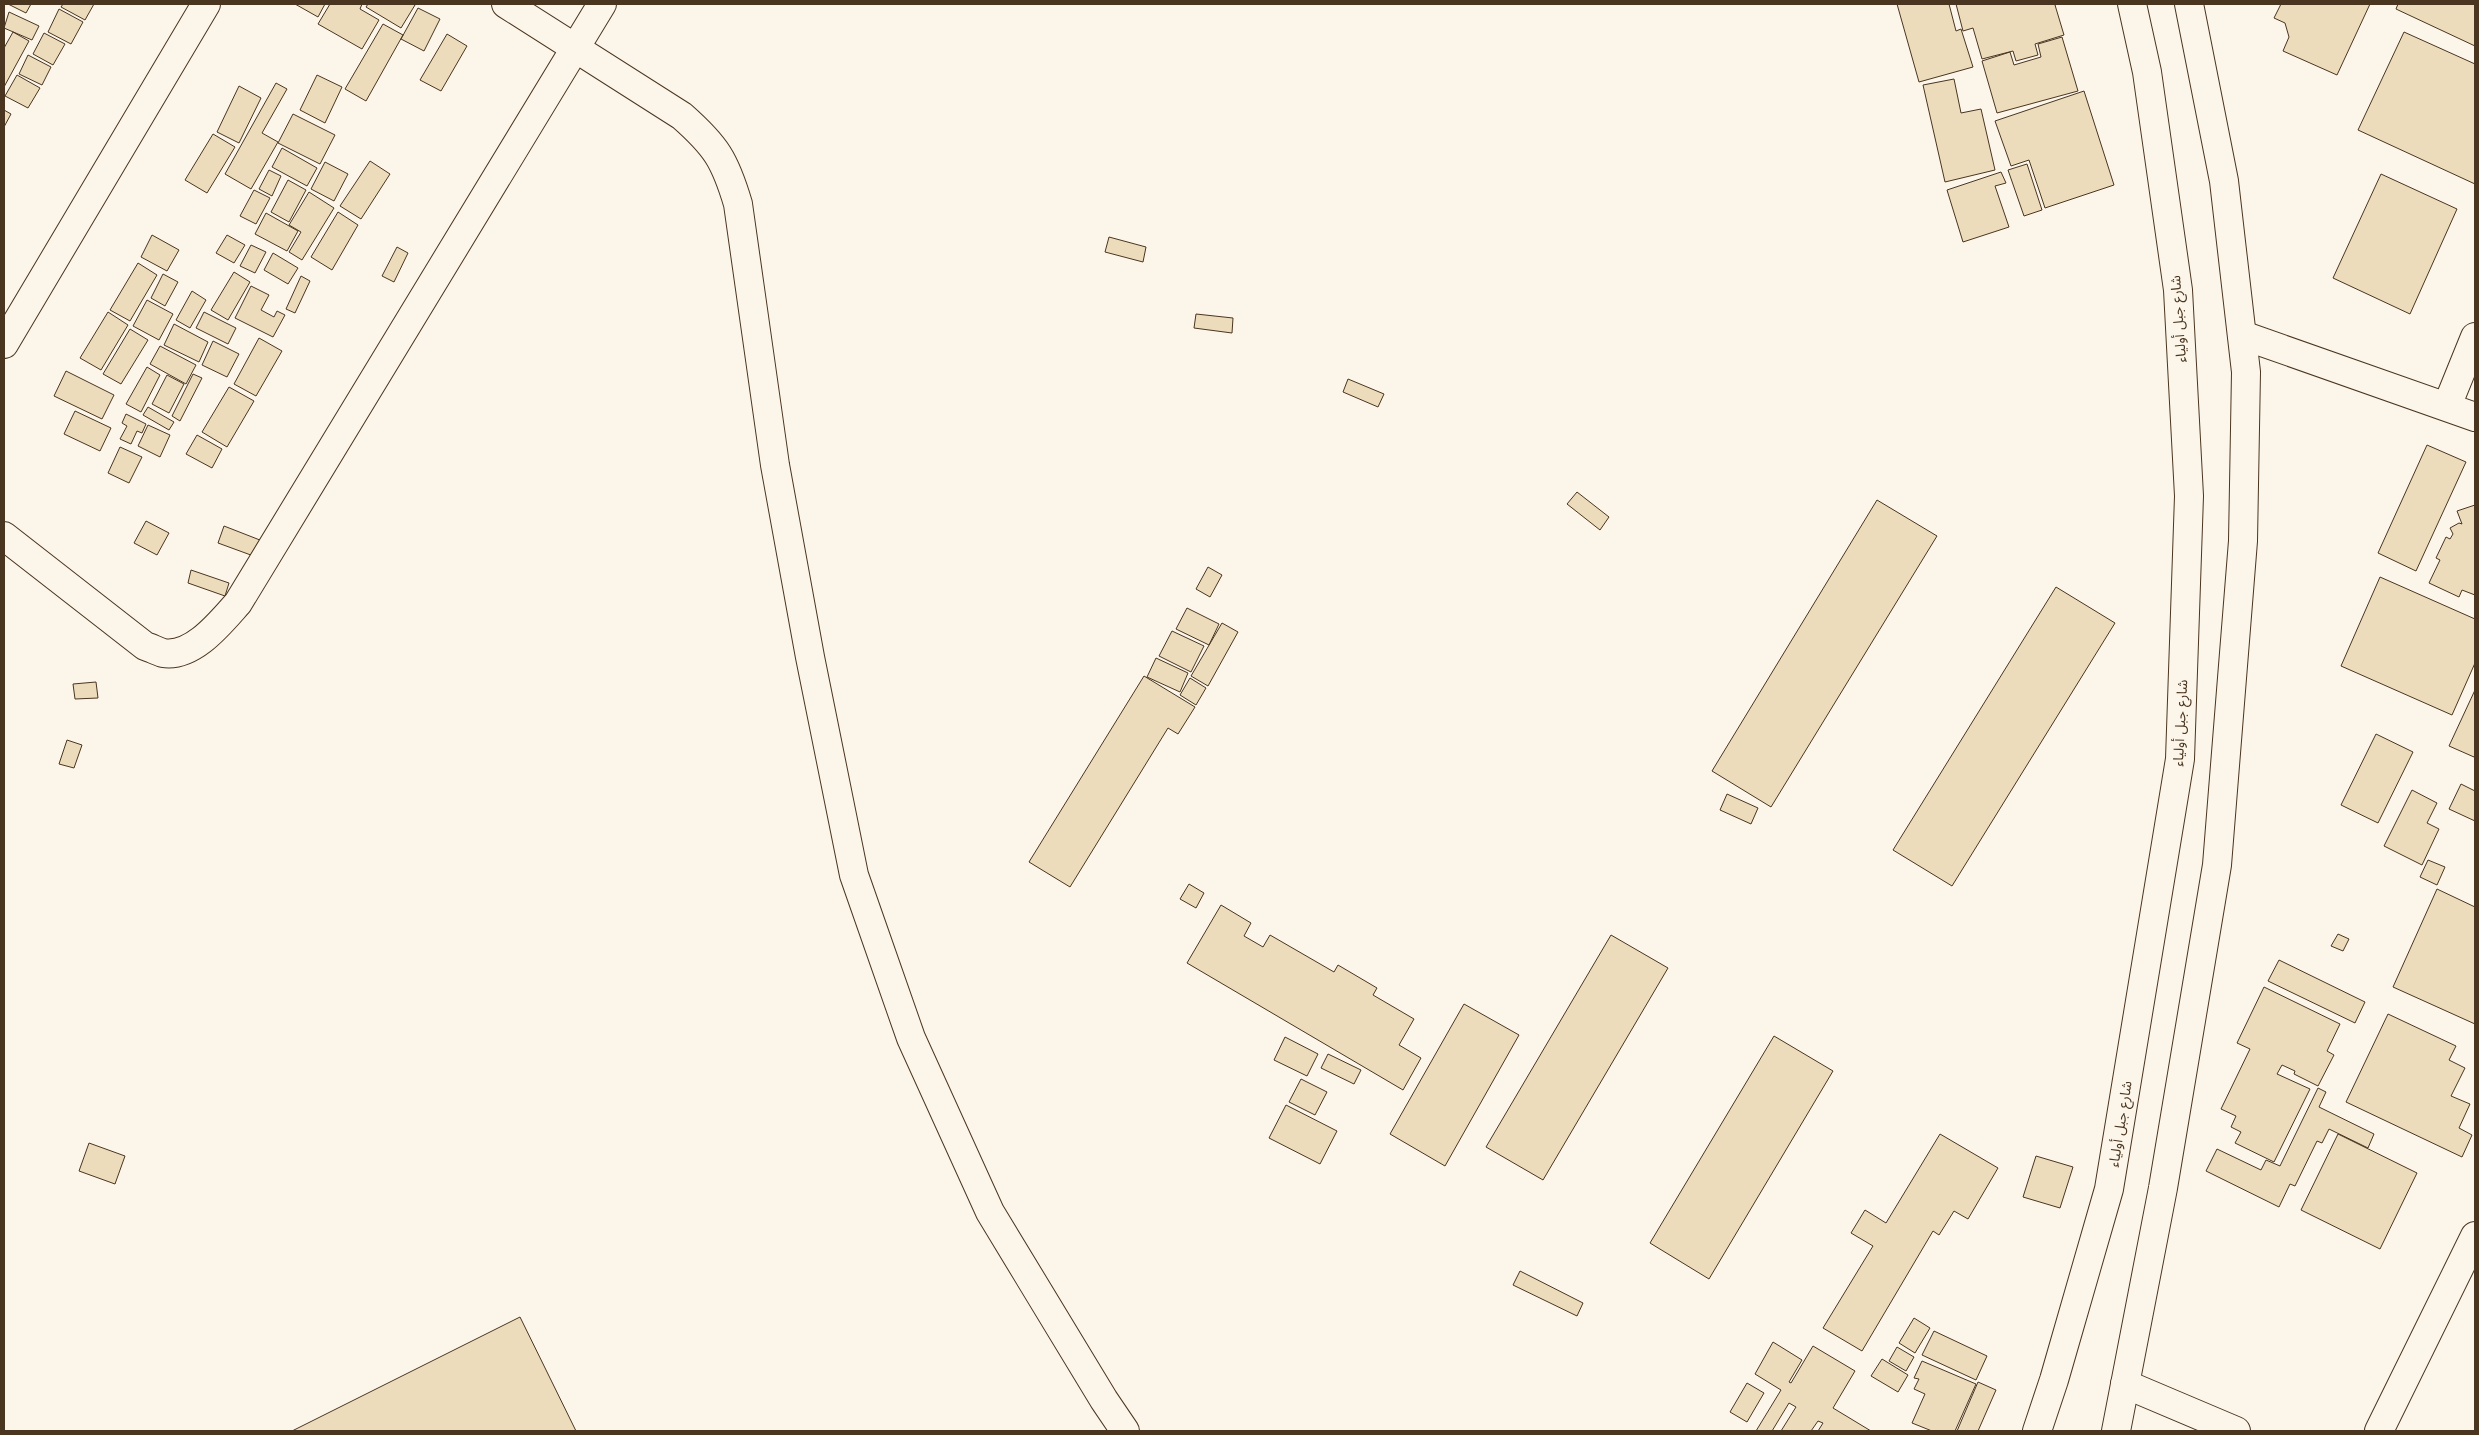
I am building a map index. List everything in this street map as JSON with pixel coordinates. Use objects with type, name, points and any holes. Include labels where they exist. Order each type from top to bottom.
[{"type":"street","points":[[4,344],[206,4]]},
{"type":"street","points":[[506,4],[682,116],[706,138],[727,168],[738,204],[775,465],[810,657],[854,875],[911,1038],[990,1212],[1104,1400],[1125,1431]]},
{"type":"street","points":[[4,536],[145,646],[165,653],[188,649],[213,632],[238,603],[602,4]]},
{"type":"street","name":"شارع جبل أولياء","points":[[2036,1431],[2054,1380],[2109,1190],[2180,759],[2189,496],[2178,290],[2147,72],[2132,4]]},
{"type":"street","points":[[2116,1431],[2163,1188],[2217,865],[2243,541],[2246,372],[2224,182],[2189,4]]},
{"type":"street","points":[[2242,335],[2475,417]]},
{"type":"street","points":[[2447,406],[2475,338]]},
{"type":"street","points":[[2379,1431],[2475,1236]]},
{"type":"street","points":[[2125,1384],[2236,1431]]},
{"type":"building","points":[[8,4],[31,4],[26,13]]},
{"type":"building","points":[[63,4],[94,4],[85,20],[61,7]]},
{"type":"building","points":[[295,4],[325,4],[318,17]]},
{"type":"building","points":[[330,4],[362,4],[360,9],[379,20],[362,49],[318,24]]},
{"type":"building","points":[[368,4],[415,5],[401,28],[366,7]]},
{"type":"building","points":[[1897,4],[1949,4],[1956,31],[1961,29],[1973,67],[1919,82]]},
{"type":"building","points":[[1956,4],[2058,4],[2055,5],[2064,35],[2035,44],[2038,55],[2016,61],[2013,51],[1982,59],[1973,28],[1963,31]]},
{"type":"building","points":[[2281,4],[2370,4],[2337,75],[2283,51],[2289,37],[2285,23],[2274,18]]},
{"type":"building","points":[[2398,4],[2475,4],[2475,46],[2396,9]]},
{"type":"building","points":[[418,8],[440,19],[424,51],[401,39]]},
{"type":"building","points":[[59,9],[83,22],[71,44],[48,32]]},
{"type":"building","points":[[9,12],[39,26],[32,40],[4,28]]},
{"type":"building","points":[[383,24],[403,35],[366,101],[345,89]]},
{"type":"building","points":[[13,32],[29,41],[4,87],[4,48]]},
{"type":"building","points":[[2404,32],[2475,64],[2475,184],[2358,130]]},
{"type":"building","points":[[44,33],[65,44],[53,65],[33,54]]},
{"type":"building","points":[[447,34],[467,46],[441,91],[420,80]]},
{"type":"building","points":[[2062,37],[2078,91],[1997,113],[1982,61],[2010,52],[2014,65],[2041,57],[2038,44]]},
{"type":"building","points":[[28,55],[51,67],[42,85],[19,74]]},
{"type":"building","points":[[17,75],[40,88],[28,108],[5,96]]},
{"type":"building","points":[[317,75],[342,87],[325,123],[300,110]]},
{"type":"building","points":[[1954,79],[1961,113],[1981,109],[1995,170],[1945,182],[1923,85]]},
{"type":"building","points":[[276,83],[287,89],[262,133],[278,142],[251,189],[225,174]]},
{"type":"building","points":[[239,86],[261,98],[239,143],[217,132]]},
{"type":"building","points":[[2084,91],[2114,185],[2045,208],[2029,160],[2011,166],[1995,121]]},
{"type":"building","points":[[4,110],[11,114],[4,127]]},
{"type":"building","points":[[293,114],[335,135],[320,164],[278,143]]},
{"type":"building","points":[[213,134],[235,147],[207,193],[185,180]]},
{"type":"building","points":[[282,148],[317,168],[307,186],[272,167]]},
{"type":"building","points":[[370,161],[390,174],[361,219],[340,206]]},
{"type":"building","points":[[325,162],[348,174],[334,201],[311,189]]},
{"type":"building","points":[[2027,164],[2042,210],[2024,216],[2008,170]]},
{"type":"building","points":[[269,170],[281,176],[272,196],[259,189]]},
{"type":"building","points":[[2001,172],[2006,183],[1995,186],[2009,227],[1963,242],[1947,190]]},
{"type":"building","points":[[2381,174],[2457,209],[2410,314],[2333,278]]},
{"type":"building","points":[[288,180],[306,190],[289,222],[271,212]]},
{"type":"building","points":[[254,190],[270,198],[256,224],[240,216]]},
{"type":"building","points":[[309,192],[334,208],[302,260],[289,252],[301,232],[289,225]]},
{"type":"building","points":[[338,212],[358,225],[332,270],[311,257]]},
{"type":"building","points":[[266,213],[298,231],[287,251],[255,234]]},
{"type":"building","points":[[152,235],[179,250],[167,271],[141,257]]},
{"type":"building","points":[[227,235],[245,245],[234,263],[216,253]]},
{"type":"building","points":[[1109,237],[1146,247],[1143,262],[1105,252]]},
{"type":"building","points":[[251,245],[266,252],[255,273],[240,266]]},
{"type":"building","points":[[397,247],[408,253],[394,282],[382,276]]},
{"type":"building","points":[[273,253],[298,268],[288,284],[264,270]]},
{"type":"building","points":[[138,263],[157,275],[130,321],[110,310]]},
{"type":"building","points":[[234,272],[250,282],[228,320],[211,310]]},
{"type":"building","points":[[163,274],[178,282],[165,306],[151,298]]},
{"type":"building","points":[[301,276],[310,281],[295,313],[286,309]]},
{"type":"building","points":[[251,286],[269,295],[261,310],[274,317],[277,311],[285,315],[273,337],[235,318]]},
{"type":"building","points":[[192,291],[206,300],[190,328],[176,320]]},
{"type":"building","points":[[147,300],[173,314],[159,340],[133,326]]},
{"type":"building","points":[[108,312],[128,325],[101,370],[80,358]]},
{"type":"building","points":[[204,312],[236,328],[228,344],[196,328]]},
{"type":"building","points":[[1196,314],[1233,318],[1232,333],[1194,328]]},
{"type":"building","points":[[174,324],[208,342],[199,362],[164,345]]},
{"type":"building","points":[[130,329],[148,340],[121,384],[103,374]]},
{"type":"building","points":[[259,338],[282,351],[256,396],[234,384]]},
{"type":"building","points":[[213,341],[239,354],[227,377],[202,365]]},
{"type":"building","points":[[160,346],[196,365],[186,384],[150,364]]},
{"type":"building","points":[[147,367],[160,375],[141,412],[126,404]]},
{"type":"building","points":[[66,371],[114,395],[102,419],[54,396]]},
{"type":"building","points":[[193,374],[202,378],[180,421],[172,416]]},
{"type":"building","points":[[167,375],[184,384],[169,413],[152,404]]},
{"type":"building","points":[[1348,379],[1384,394],[1378,407],[1343,392]]},
{"type":"building","points":[[229,387],[254,401],[227,447],[202,432]]},
{"type":"building","points":[[148,407],[174,422],[169,430],[143,415]]},
{"type":"building","points":[[75,411],[111,428],[100,451],[64,434]]},
{"type":"building","points":[[126,414],[146,424],[142,433],[137,431],[131,444],[120,439],[127,426],[122,423]]},
{"type":"building","points":[[148,425],[170,435],[160,457],[138,446]]},
{"type":"building","points":[[197,435],[222,449],[212,468],[186,454]]},
{"type":"building","points":[[2427,445],[2466,462],[2416,571],[2378,553]]},
{"type":"building","points":[[120,447],[142,457],[129,483],[108,473]]},
{"type":"building","points":[[1577,492],[1609,517],[1600,530],[1567,504]]},
{"type":"building","points":[[1877,500],[1937,536],[1771,807],[1712,771]]},
{"type":"building","points":[[2475,505],[2475,595],[2462,590],[2459,597],[2429,583],[2440,560],[2436,558],[2446,537],[2450,539],[2453,534],[2450,528],[2459,523],[2462,524],[2457,511]]},
{"type":"building","points":[[146,521],[169,533],[157,555],[134,543]]},
{"type":"building","points":[[224,526],[265,542],[259,558],[218,543]]},
{"type":"building","points":[[1208,567],[1222,575],[1210,597],[1196,589]]},
{"type":"building","points":[[191,570],[229,583],[225,596],[188,583]]},
{"type":"building","points":[[2380,577],[2475,619],[2475,663],[2452,715],[2341,666]]},
{"type":"building","points":[[2056,587],[2115,623],[1952,886],[1893,850]]},
{"type":"building","points":[[1187,608],[1219,624],[1209,645],[1176,629]]},
{"type":"building","points":[[1222,623],[1238,632],[1208,686],[1191,676]]},
{"type":"building","points":[[1172,631],[1204,646],[1191,672],[1159,656]]},
{"type":"building","points":[[1156,658],[1188,673],[1180,692],[1147,677]]},
{"type":"building","points":[[1144,676],[1195,707],[1178,734],[1168,728],[1070,887],[1029,862]]},
{"type":"building","points":[[1190,678],[1206,688],[1196,705],[1180,695]]},
{"type":"building","points":[[96,682],[98,698],[75,699],[73,684]]},
{"type":"building","points":[[2475,690],[2475,754],[2474,757],[2449,746]]},
{"type":"building","points":[[2376,734],[2413,752],[2378,823],[2341,805]]},
{"type":"building","points":[[67,740],[82,745],[74,768],[59,764]]},
{"type":"building","points":[[2461,784],[2475,791],[2475,821],[2449,809]]},
{"type":"building","points":[[2412,790],[2437,803],[2427,823],[2439,829],[2422,865],[2384,846]]},
{"type":"building","points":[[1727,794],[1758,808],[1751,824],[1720,810]]},
{"type":"building","points":[[2428,860],[2445,867],[2437,885],[2420,877]]},
{"type":"building","points":[[1189,884],[1204,893],[1196,908],[1180,899]]},
{"type":"building","points":[[2437,889],[2475,907],[2475,1024],[2393,987]]},
{"type":"building","points":[[1221,905],[1251,923],[1244,936],[1263,947],[1270,935],[1334,972],[1338,965],[1377,988],[1373,995],[1414,1019],[1399,1045],[1421,1058],[1403,1090],[1187,963]]},
{"type":"building","points":[[2338,934],[2349,939],[2343,951],[2331,946]]},
{"type":"building","points":[[1611,935],[1668,968],[1543,1180],[1486,1147]]},
{"type":"building","points":[[2279,960],[2365,1002],[2355,1023],[2268,981]]},
{"type":"building","points":[[2264,987],[2340,1024],[2327,1051],[2334,1055],[2318,1086],[2294,1074],[2295,1071],[2282,1065],[2277,1074],[2310,1089],[2274,1162],[2235,1143],[2241,1132],[2231,1127],[2236,1116],[2221,1109],[2250,1049],[2237,1043]]},
{"type":"building","points":[[1464,1004],[1519,1035],[1445,1166],[1390,1134]]},
{"type":"building","points":[[2388,1014],[2456,1046],[2449,1060],[2465,1068],[2451,1096],[2470,1104],[2459,1128],[2472,1135],[2462,1157],[2346,1102]]},
{"type":"building","points":[[1774,1036],[1833,1071],[1709,1279],[1650,1243]]},
{"type":"building","points":[[1285,1037],[1318,1054],[1307,1076],[1274,1060]]},
{"type":"building","points":[[1328,1054],[1361,1070],[1354,1084],[1321,1068]]},
{"type":"building","points":[[1301,1079],[1327,1092],[1315,1115],[1289,1102]]},
{"type":"building","points":[[2318,1088],[2326,1092],[2319,1107],[2374,1134],[2368,1148],[2329,1129],[2322,1143],[2317,1141],[2295,1186],[2290,1184],[2279,1207],[2206,1171],[2217,1149],[2261,1170],[2266,1160],[2280,1166]]},
{"type":"building","points":[[1286,1105],[1337,1131],[1320,1164],[1269,1138]]},
{"type":"building","points":[[1940,1134],[1998,1168],[1968,1219],[1954,1211],[1939,1235],[1933,1231],[1862,1351],[1823,1328],[1873,1246],[1851,1233],[1865,1210],[1886,1223]]},
{"type":"building","points":[[2338,1134],[2417,1173],[2380,1249],[2301,1210]]},
{"type":"building","points":[[89,1143],[125,1156],[115,1184],[79,1171]]},
{"type":"building","points":[[2036,1156],[2073,1167],[2060,1208],[2023,1197]]},
{"type":"building","points":[[1520,1271],[1583,1303],[1577,1316],[1513,1285]]},
{"type":"building","points":[[520,1317],[576,1431],[292,1431]]},
{"type":"building","points":[[1914,1318],[1930,1328],[1915,1353],[1899,1343]]},
{"type":"building","points":[[1934,1331],[1987,1356],[1976,1380],[1922,1355]]},
{"type":"building","points":[[1773,1342],[1802,1360],[1789,1382],[1791,1383],[1813,1346],[1855,1371],[1833,1408],[1871,1431],[1818,1431],[1823,1423],[1818,1421],[1811,1431],[1781,1431],[1796,1407],[1789,1403],[1772,1431],[1756,1431],[1781,1390],[1755,1374]]},
{"type":"building","points":[[1897,1347],[1914,1357],[1906,1371],[1889,1361]]},
{"type":"building","points":[[1882,1359],[1908,1375],[1898,1392],[1871,1376]]},
{"type":"building","points":[[1922,1361],[1976,1384],[1955,1431],[1932,1431],[1912,1423],[1925,1394],[1914,1389],[1919,1379],[1914,1378]]},
{"type":"building","points":[[1978,1382],[1996,1390],[1978,1431],[1957,1431]]},
{"type":"building","points":[[1747,1383],[1764,1393],[1747,1422],[1730,1412]]}]
